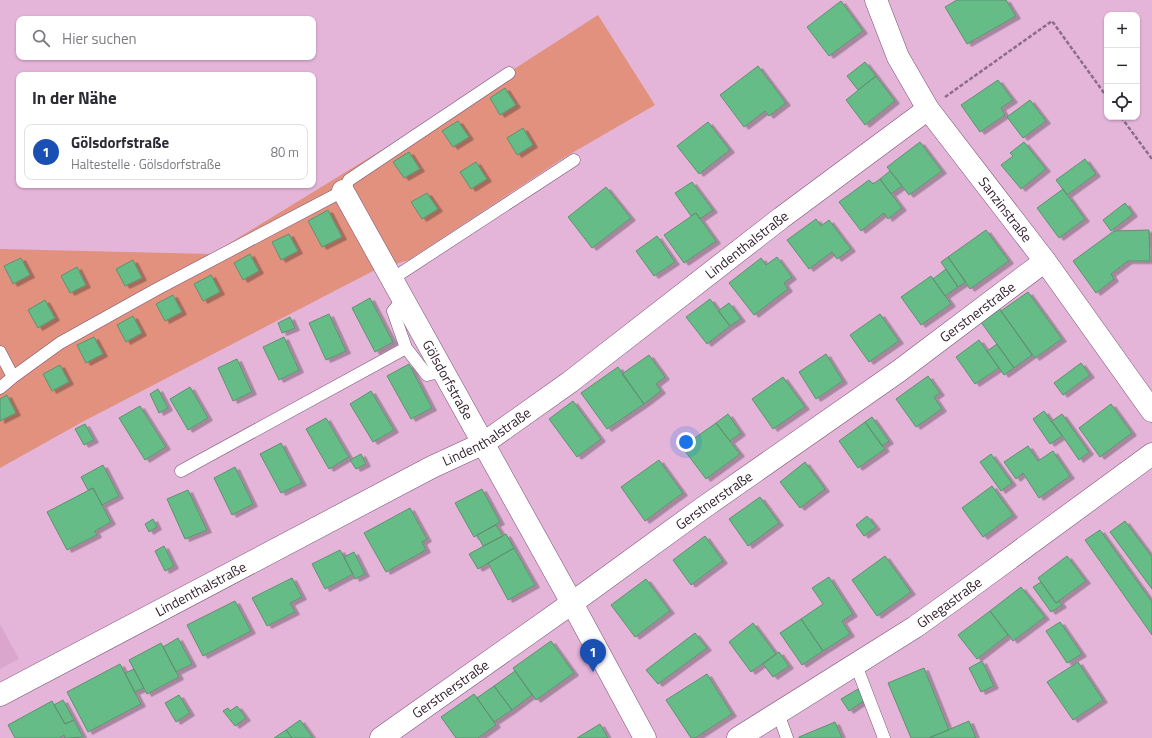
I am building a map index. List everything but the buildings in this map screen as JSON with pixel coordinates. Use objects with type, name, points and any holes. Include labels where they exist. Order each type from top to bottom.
[{"type":"street","name":"Sanzinstraße","points":[[876,0],[898,58],[928,109],[1045,262],[1152,411]]},
{"type":"street","name":"Lindenthalstraße","points":[[0,695],[432,467],[484,443],[570,382],[781,218],[928,109]]},
{"type":"street","name":"Gölsdorfstraße","points":[[342,191],[484,443],[645,738]]},
{"type":"street","name":"Gerstnerstraße","points":[[382,738],[700,510],[898,371],[1045,262]]},
{"type":"street","name":"Ghegastraße","points":[[738,738],[915,627],[1152,454]]},
{"type":"lane","points":[[0,388],[13,377],[67,340],[157,289],[342,191],[348,180],[509,73]]},
{"type":"lane","points":[[392,279],[574,160]]},
{"type":"lane","points":[[403,299],[393,311],[406,348],[427,375],[443,371]]},
{"type":"lane","points":[[181,471],[406,348]]},
{"type":"lane","points":[[0,352],[13,377]]},
{"type":"lane","points":[[856,665],[884,738]]},
{"type":"lane","points":[[778,713],[787,738]]},
{"type":"path","points":[[928,109],[1052,21],[1104,93]]},
{"type":"path","points":[[1123,120],[1152,159]]},
{"type":"shaded area","points":[[598,15],[655,105],[565,157],[409,260],[373,271],[84,421],[0,468],[0,249],[212,254],[511,71]]},
{"type":"shaded area","points":[[0,624],[19,659],[0,669]]},
{"type":"place","name":"Gölsdorfstraße","points":[[593,672]]}]
